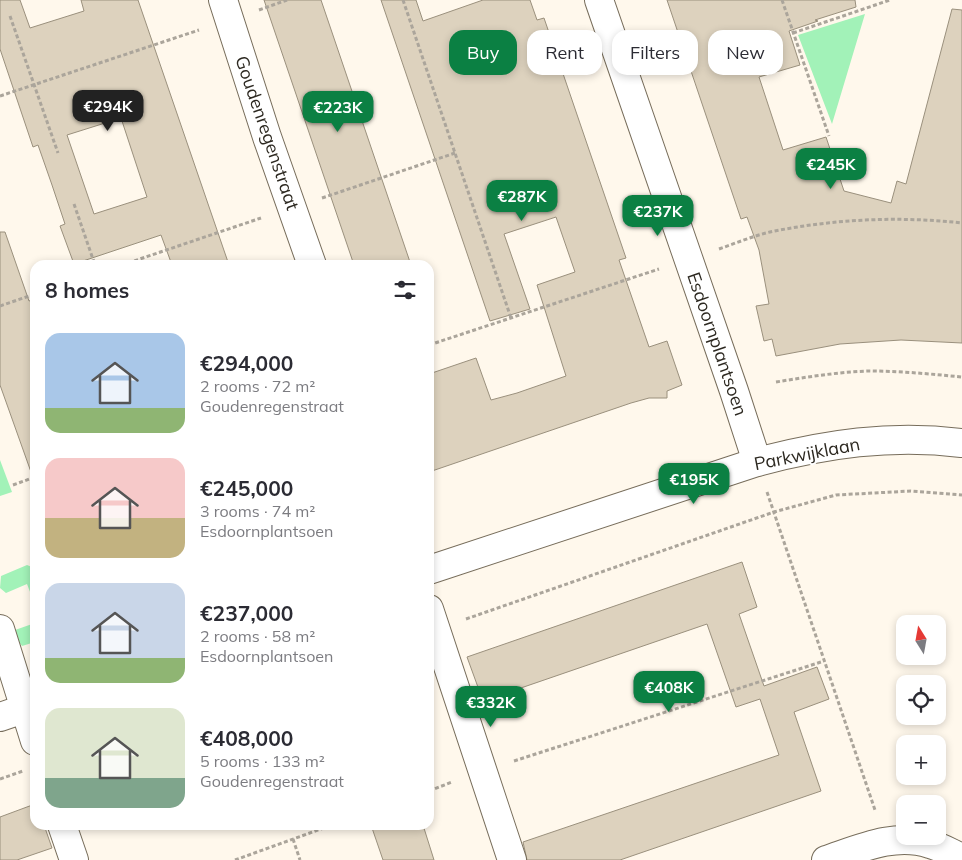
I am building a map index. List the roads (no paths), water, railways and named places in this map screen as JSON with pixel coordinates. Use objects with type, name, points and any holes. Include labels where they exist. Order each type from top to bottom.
[{"type":"street","name":"Esdoornplantsoen","points":[[599,0],[757,462]]},
{"type":"street","name":"Goudenregenstraat","points":[[226,10],[267,137],[310,260]]},
{"type":"street","name":"Parkwijklaan","points":[[434,568],[757,462],[836,444],[893,439],[937,440],[962,443]]},
{"type":"street","points":[[434,625],[512,860]]},
{"type":"street","points":[[0,629],[20,710],[30,731]]},
{"type":"street","points":[[64,830],[74,860]]},
{"type":"street","points":[[826,860],[880,842],[908,840],[928,843],[962,858]]}]
